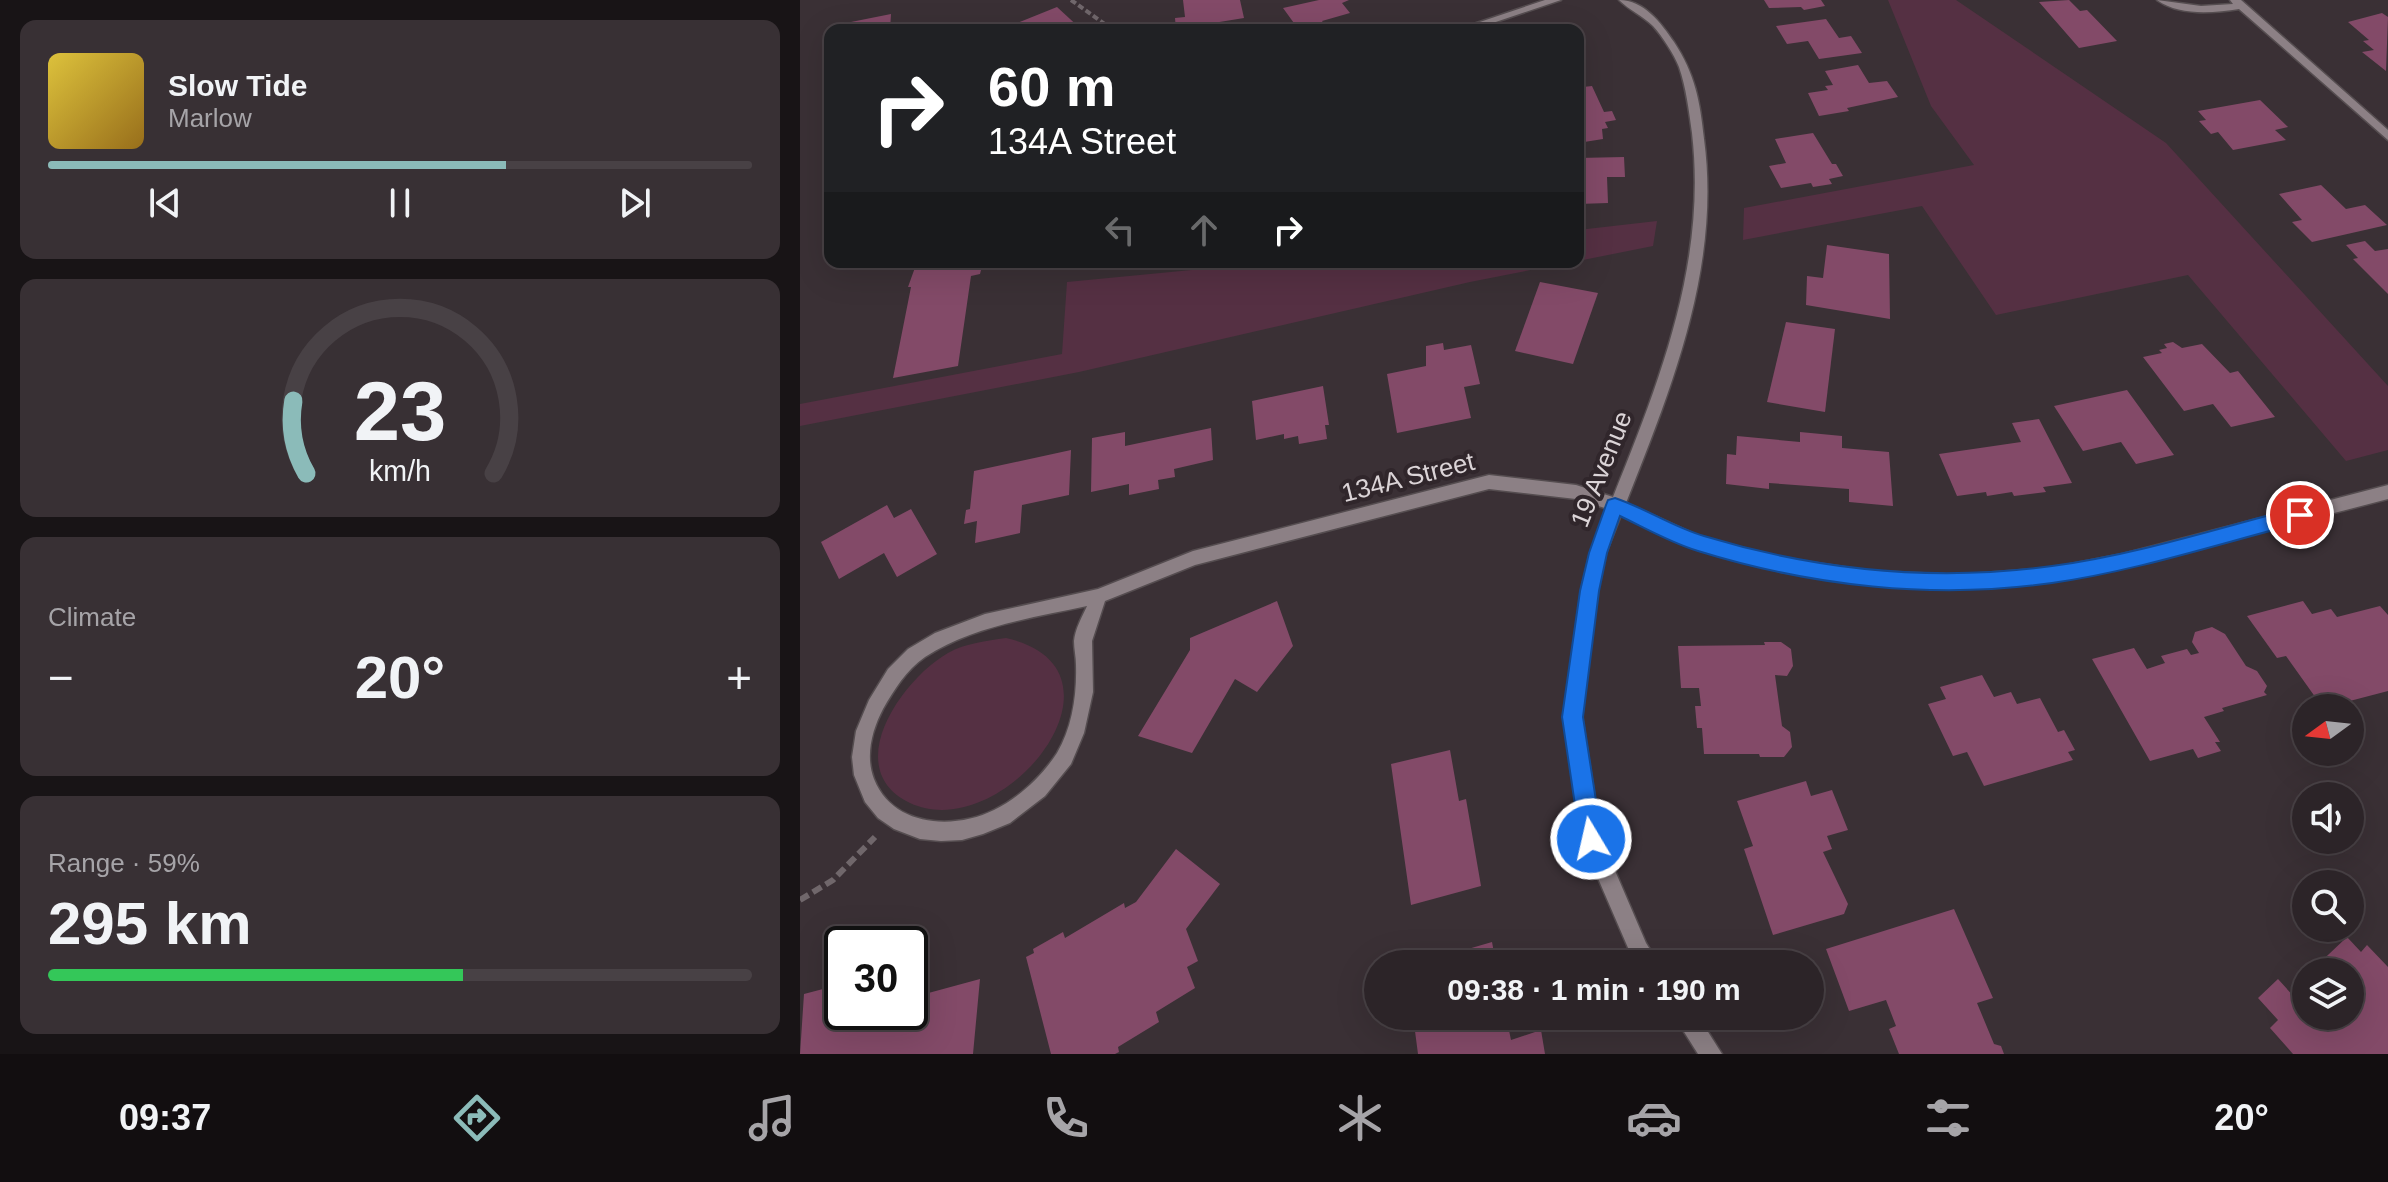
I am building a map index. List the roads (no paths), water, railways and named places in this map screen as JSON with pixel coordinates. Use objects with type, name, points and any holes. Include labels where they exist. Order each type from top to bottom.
[{"type":"street","points":[[1480,24],[1556,0]]},
{"type":"street","name":"19 Avenue","points":[[1629,2],[1650,0]]},
{"type":"street","points":[[2162,0],[2175,6],[2211,10],[2239,3],[2388,136]]},
{"type":"street","name":"19 Avenue","points":[[1629,2],[1656,23],[1684,65],[1695,111],[1701,160],[1697,259],[1673,361],[1598,553],[1589,591],[1573,717],[1591,839],[1639,950]]},
{"type":"street","name":"134A Street","points":[[1099,596],[1083,639],[1085,667],[1075,735],[1058,767],[1033,796],[1000,818],[961,831],[923,831],[892,819],[868,794],[860,760],[866,722],[886,685],[917,652],[955,631],[1099,596],[1193,558],[1489,482],[1576,492],[1615,505],[1698,543],[1782,565],[1870,578],[1958,582],[2051,575],[2123,561],[2388,492]]},
{"type":"street","points":[[1695,1030],[1711,1054]]}]
